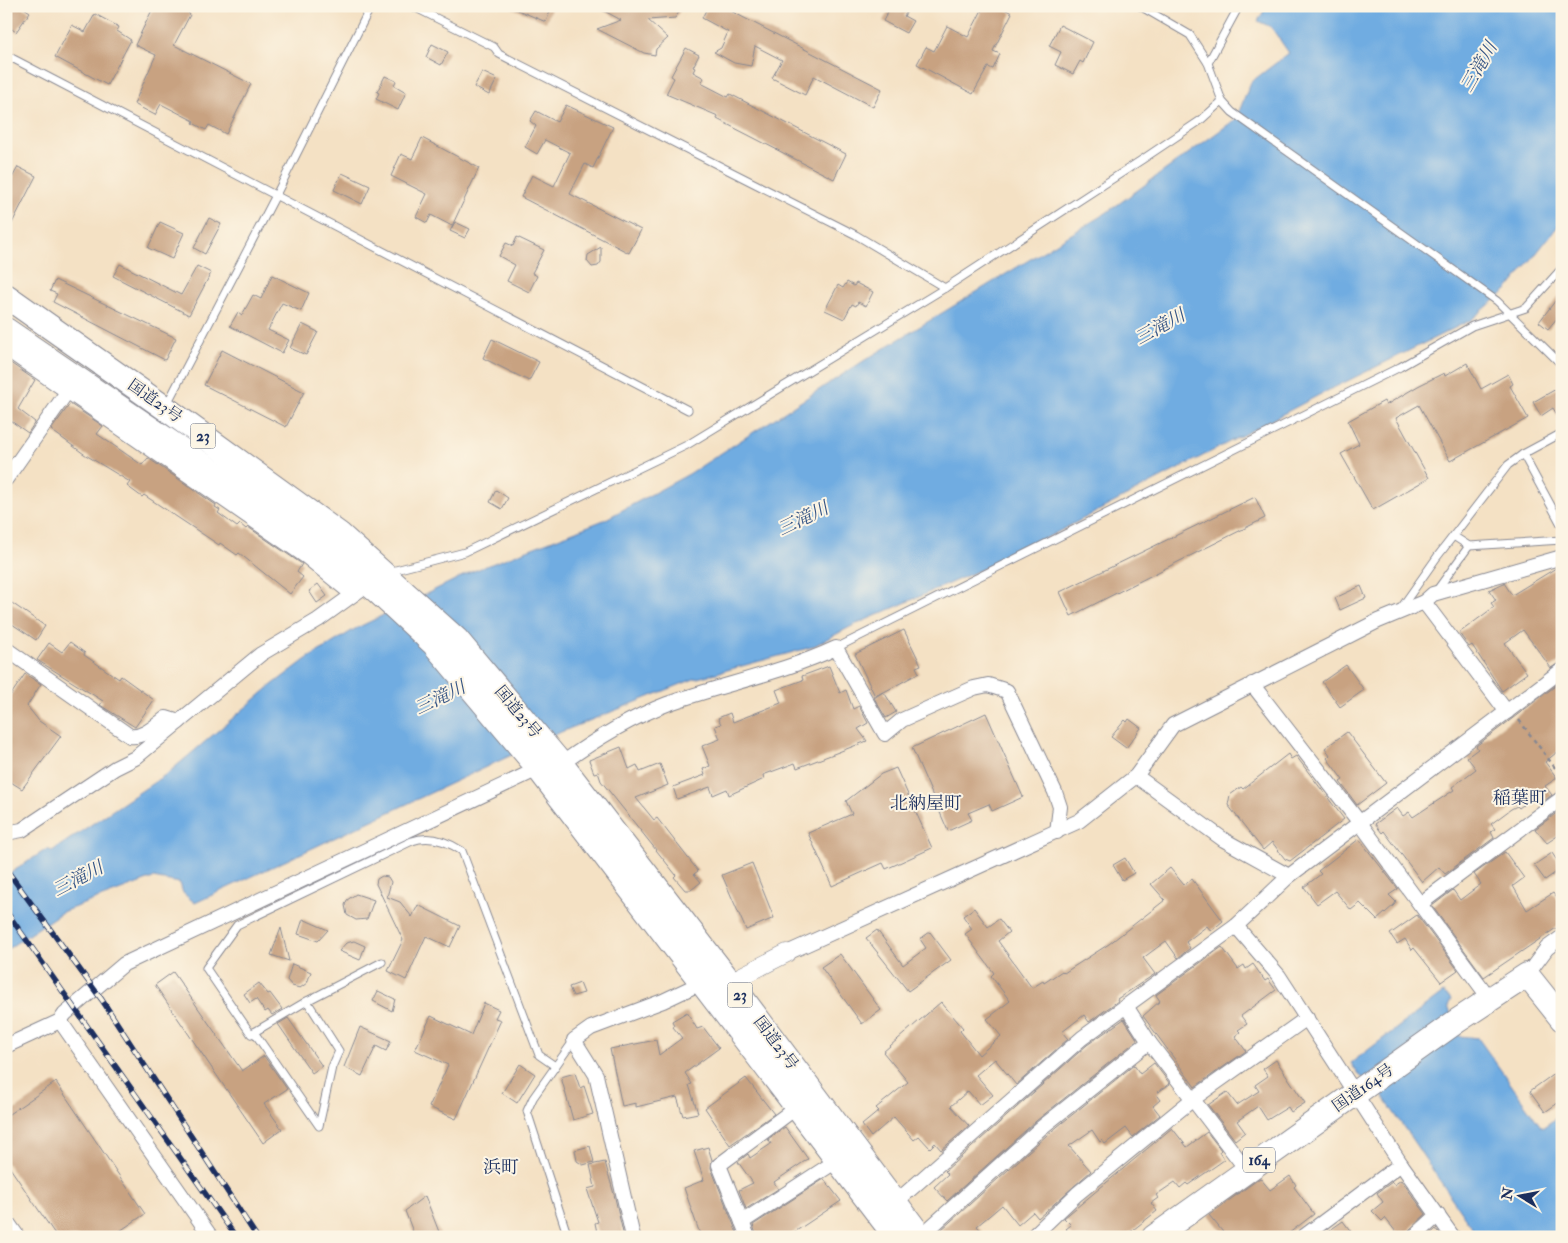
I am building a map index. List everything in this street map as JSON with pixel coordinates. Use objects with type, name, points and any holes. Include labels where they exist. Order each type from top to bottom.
[{"type":"highway","name":"国道23号","points":[[6,296],[165,408],[338,534],[375,585]]},
{"type":"highway","name":"国道23号","points":[[6,330],[457,640],[703,982],[896,1237]]},
{"type":"highway","name":"国道23号","points":[[547,763],[730,982],[921,1236]]},
{"type":"highway","name":"国道164号","points":[[1154,1237],[1246,1169],[1362,1090],[1457,1021],[1527,975]]},
{"type":"highway","points":[[1527,975],[1562,1020]]},
{"type":"street","points":[[6,349],[308,558],[375,585]]},
{"type":"street","points":[[6,479],[67,392]]},
{"type":"street","points":[[633,1237],[596,1075],[574,1040],[591,1028],[663,1001],[703,982],[730,982],[788,953],[1057,832],[1078,821],[1136,776],[1173,726],[1252,684],[1429,598],[1562,557]]},
{"type":"street","points":[[7,832],[22,830],[114,768],[135,758],[261,654],[375,585]]},
{"type":"street","points":[[1429,598],[1509,710]]},
{"type":"street","points":[[6,1046],[60,1021],[65,1014],[124,964],[664,706],[765,674],[836,648],[885,734],[902,720],[974,688],[988,685],[1007,691],[1055,792],[1060,807],[1057,832]]},
{"type":"street","points":[[6,649],[130,736],[144,734],[166,718],[179,722]]},
{"type":"street","points":[[896,1202],[1082,1038],[1236,926],[1289,876],[1562,670]]},
{"type":"street","points":[[1252,684],[1360,823],[1490,999]]},
{"type":"street","points":[[1136,776],[1224,840],[1289,876]]},
{"type":"street","points":[[1420,904],[1562,798]]},
{"type":"street","points":[[1236,926],[1279,976],[1307,1018],[1362,1090],[1401,1164],[1453,1237]]},
{"type":"street","points":[[1527,975],[1547,948],[1562,937]]},
{"type":"street","points":[[1126,1006],[1149,1042],[1246,1169]]},
{"type":"street","points":[[1032,1237],[1077,1194],[1193,1099],[1307,1018]]},
{"type":"street","points":[[60,1021],[211,1237]]},
{"type":"street","points":[[921,1236],[1041,1128],[1149,1042]]},
{"type":"street","points":[[748,1237],[719,1165],[797,1107]]},
{"type":"street","points":[[742,1222],[838,1160]]},
{"type":"street","points":[[1303,1237],[1401,1164]]},
{"type":"street","points":[[1414,1237],[1438,1215]]},
{"type":"street","points":[[6,1220],[18,1237]]},
{"type":"lane","points":[[165,408],[276,197],[371,6]]},
{"type":"lane","points":[[412,6],[494,47],[499,54],[856,235],[945,288]]},
{"type":"lane","points":[[1140,6],[1190,34],[1208,63],[1222,101],[1232,112],[1502,305],[1562,365]]},
{"type":"lane","points":[[1208,63],[1239,6]]},
{"type":"lane","points":[[6,55],[688,410]]},
{"type":"lane","points":[[375,585],[465,552],[686,445],[945,288],[1143,160],[1201,120],[1222,101]]},
{"type":"lane","points":[[836,648],[1392,371],[1472,326],[1526,308],[1562,268]]},
{"type":"lane","points":[[1398,612],[1436,557],[1455,537],[1508,465],[1523,454],[1562,433]]},
{"type":"lane","points":[[1523,454],[1562,526]]},
{"type":"lane","points":[[1455,537],[1468,546],[1562,540]]},
{"type":"lane","points":[[1429,598],[1468,546]]},
{"type":"lane","points":[[382,962],[307,1001],[251,1034],[206,968],[236,925],[424,837],[451,844],[462,852],[539,1055],[555,1066]]},
{"type":"lane","points":[[254,1032],[318,1126],[332,1067],[339,1050],[307,1001]]},
{"type":"lane","points":[[568,1237],[527,1111],[533,1098],[574,1040]]},
{"type":"path","points":[[1509,710],[1562,777]]},
{"type":"water","name":"三滝川","points":[[1267,6],[1562,6],[1562,221],[1508,289],[1471,320],[1319,395],[1012,556],[852,626],[812,647],[694,679],[561,732],[195,903],[183,893],[180,883],[153,878],[62,912],[6,950],[6,876],[47,849],[52,851],[168,773],[272,685],[305,660],[355,629],[471,572],[604,520],[689,474],[865,360],[1106,213],[1236,119],[1251,82],[1289,53],[1271,27],[1258,21]]},
{"type":"water","points":[[1443,993],[1451,999],[1448,1006],[1459,1036],[1478,1038],[1542,1128],[1562,1114],[1562,1237],[1478,1237],[1380,1092],[1358,1074],[1351,1063]]},
{"type":"building","points":[[6,6],[21,6],[30,12],[16,32],[6,25]]},
{"type":"building","points":[[154,6],[183,6],[190,15],[174,45],[251,84],[226,134],[209,125],[206,130],[193,123],[194,121],[161,104],[155,115],[134,104],[156,55],[135,45]]},
{"type":"building","points":[[508,6],[552,6],[546,22]]},
{"type":"building","points":[[595,6],[683,6],[675,18],[648,20],[668,38],[656,49],[655,55],[644,53],[597,29],[621,20]]},
{"type":"building","points":[[708,6],[721,6],[882,89],[873,107],[814,76],[805,95],[772,78],[782,60],[755,46],[751,66],[734,63],[714,52],[721,48],[728,32],[702,18]]},
{"type":"building","points":[[891,6],[900,6],[908,10],[904,16],[913,21],[906,33],[883,21]]},
{"type":"building","points":[[984,6],[998,6],[1012,13],[993,51],[1000,54],[993,69],[988,67],[973,94],[917,64],[926,47],[934,51],[947,26],[968,37]]},
{"type":"building","points":[[95,14],[119,27],[117,31],[131,40],[107,85],[55,57],[72,25],[85,32]]},
{"type":"building","points":[[1060,25],[1093,42],[1083,63],[1080,61],[1073,74],[1055,65],[1061,52],[1049,46]]},
{"type":"building","points":[[432,44],[448,52],[441,65],[426,57]]},
{"type":"building","points":[[686,48],[699,55],[693,67],[695,68],[693,72],[704,78],[701,83],[728,97],[730,94],[846,154],[834,179],[717,119],[718,116],[666,94],[674,78],[671,76]]},
{"type":"building","points":[[482,72],[497,79],[489,95],[474,87]]},
{"type":"building","points":[[385,76],[396,81],[394,85],[406,92],[398,110],[376,99],[379,93],[377,92]]},
{"type":"building","points":[[566,105],[613,127],[593,168],[585,164],[570,194],[641,230],[629,253],[521,197],[532,175],[554,186],[570,153],[545,140],[537,154],[525,147],[536,126],[530,121],[536,111],[557,122]]},
{"type":"building","points":[[422,138],[479,168],[452,226],[431,215],[427,223],[416,217],[427,194],[391,176],[401,154],[412,159]]},
{"type":"building","points":[[18,167],[36,176],[6,235],[6,189]]},
{"type":"building","points":[[342,173],[370,186],[362,204],[334,190]]},
{"type":"building","points":[[209,218],[221,224],[205,254],[194,248]]},
{"type":"building","points":[[160,222],[184,233],[172,259],[148,248]]},
{"type":"building","points":[[455,222],[470,229],[465,238],[450,231]]},
{"type":"building","points":[[517,237],[544,250],[532,273],[537,276],[529,292],[507,281],[515,265],[499,256],[506,243],[513,246]]},
{"type":"building","points":[[601,247],[601,262],[598,266],[592,267],[587,261],[588,255]]},
{"type":"building","points":[[120,264],[181,295],[197,266],[211,273],[189,315],[113,276]]},
{"type":"building","points":[[272,275],[309,293],[301,311],[282,303],[268,330],[289,340],[282,353],[230,326],[238,312],[242,315],[253,295],[261,299]]},
{"type":"building","points":[[55,280],[176,338],[165,360],[53,302],[57,294],[50,291]]},
{"type":"building","points":[[847,282],[854,286],[856,283],[873,292],[866,306],[858,302],[856,306],[852,304],[844,319],[825,310],[838,285],[843,288]]},
{"type":"building","points":[[1562,292],[1562,312],[1548,329],[1539,322]]},
{"type":"building","points":[[302,324],[318,332],[306,355],[290,348]]},
{"type":"building","points":[[492,339],[539,362],[529,381],[483,358]]},
{"type":"building","points":[[222,350],[304,392],[286,427],[204,385]]},
{"type":"building","points":[[9,362],[35,380],[18,409],[35,422],[28,433],[11,421],[6,427],[6,366]]},
{"type":"building","points":[[1467,363],[1481,389],[1508,374],[1513,384],[1510,386],[1528,418],[1450,461],[1419,405],[1396,418],[1429,478],[1373,510],[1341,454],[1359,444],[1348,421],[1384,401],[1386,405],[1418,386],[1444,373],[1445,376]]},
{"type":"building","points":[[1558,388],[1562,395],[1562,423],[1553,408],[1541,416],[1533,402]]},
{"type":"building","points":[[70,404],[103,426],[97,434],[142,465],[148,458],[216,505],[215,507],[220,510],[218,513],[237,527],[240,524],[246,529],[248,527],[302,564],[297,572],[303,577],[290,594],[239,553],[237,555],[220,543],[219,545],[144,495],[142,497],[127,486],[130,482],[84,454],[51,430]]},
{"type":"building","points":[[496,490],[508,498],[502,509],[490,502]]},
{"type":"building","points":[[1255,497],[1265,518],[1071,616],[1060,592]]},
{"type":"building","points":[[1556,568],[1562,576],[1562,661],[1551,668],[1523,630],[1505,643],[1527,673],[1502,691],[1472,645],[1469,647],[1459,633],[1494,607],[1491,603],[1496,600],[1489,590],[1504,583],[1512,595]]},
{"type":"building","points":[[318,584],[327,596],[317,603],[309,591]]},
{"type":"building","points":[[1361,586],[1366,598],[1340,610],[1335,598]]},
{"type":"building","points":[[6,599],[45,626],[36,640],[6,620]]},
{"type":"building","points":[[904,630],[921,665],[916,667],[919,673],[884,692],[896,712],[886,718],[874,698],[883,692],[875,696],[855,654]]},
{"type":"building","points":[[70,642],[85,653],[84,655],[119,679],[121,676],[154,700],[135,727],[100,705],[103,701],[37,660],[49,643],[62,652]]},
{"type":"building","points":[[1346,665],[1364,690],[1340,707],[1322,682]]},
{"type":"building","points":[[829,666],[840,693],[846,690],[853,709],[859,706],[868,723],[858,729],[867,741],[797,768],[795,763],[763,775],[764,779],[729,795],[727,789],[713,795],[710,787],[677,799],[673,787],[705,775],[703,769],[710,766],[702,746],[720,739],[715,726],[721,724],[718,718],[730,713],[733,722],[781,703],[776,690],[803,680],[802,676]]},
{"type":"building","points":[[25,674],[41,684],[27,706],[39,721],[61,736],[22,789],[6,779],[6,702]]},
{"type":"building","points":[[1562,681],[1562,748],[1545,762],[1557,778],[1545,786],[1552,795],[1540,804],[1535,796],[1519,808],[1517,806],[1511,809],[1491,824],[1495,829],[1491,832],[1494,838],[1445,874],[1439,867],[1422,882],[1384,831],[1382,833],[1375,824],[1397,808],[1403,816],[1409,812],[1413,817],[1454,790],[1452,787],[1476,769],[1467,757],[1478,749],[1476,746]]},
{"type":"building","points":[[986,713],[1023,797],[992,811],[989,804],[968,813],[972,820],[948,831],[912,748]]},
{"type":"building","points":[[1129,719],[1141,728],[1126,748],[1111,737],[1125,720],[1127,722]]},
{"type":"building","points":[[1347,732],[1386,783],[1357,805],[1340,782],[1343,780],[1327,758],[1330,755],[1325,748]]},
{"type":"building","points":[[621,747],[629,769],[637,765],[640,772],[660,764],[668,785],[636,798],[654,820],[657,818],[698,871],[694,874],[701,882],[691,890],[685,890],[674,877],[676,875],[601,781],[598,772],[594,773],[589,760]]},
{"type":"building","points":[[1288,754],[1291,759],[1296,756],[1344,819],[1290,861],[1285,859],[1272,842],[1263,850],[1228,805],[1230,795],[1241,787],[1243,789]]},
{"type":"building","points":[[896,768],[932,848],[886,869],[883,863],[832,886],[808,833],[852,814],[846,801],[881,774]]},
{"type":"building","points":[[1562,809],[1562,833],[1547,843],[1535,829]]},
{"type":"building","points":[[1359,839],[1398,889],[1389,895],[1396,902],[1394,905],[1377,920],[1360,903],[1351,910],[1335,891],[1317,904],[1304,887],[1321,874],[1318,871]]},
{"type":"building","points":[[1505,852],[1524,878],[1513,886],[1527,910],[1553,893],[1562,905],[1562,924],[1484,977],[1432,906],[1453,890],[1460,900],[1481,884],[1474,874]]},
{"type":"building","points":[[1552,853],[1562,868],[1545,880],[1534,865]]},
{"type":"building","points":[[1125,858],[1134,873],[1122,880],[1113,865]]},
{"type":"building","points":[[752,863],[774,918],[746,930],[722,875]]},
{"type":"building","points":[[1170,868],[1184,885],[1192,879],[1223,921],[1211,931],[1207,926],[1186,942],[1190,948],[1178,958],[1166,941],[1143,958],[1155,974],[1117,999],[1118,1001],[1089,1022],[1084,1015],[1062,1032],[1068,1039],[1016,1085],[995,1059],[976,1075],[993,1095],[980,1105],[968,1091],[951,1106],[969,1126],[941,1150],[935,1143],[930,1148],[919,1136],[914,1140],[894,1117],[871,1137],[862,1125],[879,1111],[876,1108],[908,1082],[883,1052],[941,1002],[963,1028],[960,1031],[979,1055],[1001,1036],[987,1019],[1010,1001],[991,976],[994,973],[965,934],[972,929],[963,916],[974,908],[988,927],[999,919],[1009,932],[998,941],[1032,988],[1043,981],[1044,983],[1062,971],[1064,973],[1109,944],[1165,900],[1151,884]]},
{"type":"building","points":[[382,876],[388,877],[391,882],[387,897],[400,902],[412,917],[418,905],[460,926],[450,947],[426,936],[406,980],[388,971],[403,940],[376,884],[377,879]]},
{"type":"building","points":[[356,894],[374,900],[367,919],[356,920],[347,915],[345,905],[347,900]]},
{"type":"building","points":[[1417,915],[1458,970],[1441,982],[1414,948],[1412,950],[1405,939],[1397,944],[1390,934]]},
{"type":"building","points":[[303,919],[328,930],[318,941],[298,934]]},
{"type":"building","points":[[281,928],[289,961],[271,955]]},
{"type":"building","points":[[877,930],[903,965],[926,948],[920,939],[930,932],[951,960],[908,991],[866,938]]},
{"type":"building","points":[[354,941],[365,946],[360,960],[339,951],[346,943]]},
{"type":"building","points":[[1222,947],[1238,969],[1244,965],[1246,969],[1253,964],[1265,981],[1268,979],[1276,990],[1241,1016],[1247,1024],[1238,1030],[1240,1032],[1235,1036],[1246,1051],[1195,1087],[1143,1016],[1160,1001],[1156,995]]},
{"type":"building","points":[[840,954],[881,1010],[862,1024],[821,967]]},
{"type":"building","points":[[292,964],[311,972],[307,983],[300,988],[292,986],[287,980]]},
{"type":"building","points":[[173,972],[242,1071],[264,1056],[287,1089],[264,1104],[282,1129],[263,1143],[155,985]]},
{"type":"building","points":[[259,983],[268,994],[270,993],[282,1009],[272,1015],[268,1010],[265,1012],[256,999],[250,1003],[244,994]]},
{"type":"building","points":[[580,983],[584,993],[573,996],[569,987]]},
{"type":"building","points":[[378,991],[395,999],[392,1011],[373,1001]]},
{"type":"building","points":[[484,1003],[499,1010],[495,1018],[501,1020],[456,1119],[429,1107],[448,1065],[415,1050],[431,1016],[471,1035]]},
{"type":"building","points":[[687,1012],[697,1029],[703,1027],[719,1048],[685,1073],[692,1084],[689,1085],[698,1113],[683,1116],[677,1097],[636,1107],[636,1103],[622,1106],[610,1049],[656,1040],[659,1055],[682,1038],[673,1027],[672,1021]]},
{"type":"building","points":[[288,1018],[322,1066],[312,1073],[278,1024]]},
{"type":"building","points":[[1124,1019],[1137,1039],[1135,1042],[1036,1121],[947,1201],[934,1187],[948,1174],[945,1171],[1087,1045]]},
{"type":"building","points":[[360,1027],[391,1041],[386,1051],[376,1046],[362,1076],[344,1067]]},
{"type":"building","points":[[1276,1060],[1305,1103],[1291,1112],[1288,1107],[1267,1120],[1258,1106],[1237,1121],[1245,1132],[1235,1140],[1208,1105],[1227,1092],[1237,1105],[1259,1091],[1255,1085],[1268,1076],[1263,1069]]},
{"type":"building","points":[[1154,1063],[1170,1084],[1158,1092],[1157,1096],[1160,1100],[1153,1106],[1160,1115],[1133,1137],[1126,1128],[1105,1144],[1102,1140],[1100,1142],[1092,1130],[1069,1146],[1091,1171],[1038,1218],[1033,1212],[1018,1225],[1002,1205],[977,1226],[986,1237],[947,1237],[941,1230],[1047,1135],[1134,1065],[1140,1074]]},
{"type":"building","points":[[520,1064],[535,1074],[517,1103],[502,1093]]},
{"type":"building","points":[[1562,1068],[1562,1100],[1545,1112],[1530,1091]]},
{"type":"building","points":[[575,1073],[580,1088],[584,1086],[593,1114],[573,1120],[561,1077]]},
{"type":"building","points":[[746,1078],[774,1114],[730,1145],[705,1108]]},
{"type":"building","points":[[56,1082],[145,1214],[111,1237],[57,1237],[6,1162],[6,1116]]},
{"type":"building","points":[[785,1127],[808,1159],[774,1182],[778,1189],[746,1209],[739,1190],[753,1183],[738,1162],[748,1154],[750,1158],[771,1144],[768,1139]]},
{"type":"building","points":[[1172,1128],[1187,1147],[1207,1132],[1221,1150],[1219,1152],[1224,1160],[1188,1185],[1186,1183],[1180,1188],[1175,1182],[1156,1195],[1158,1198],[1151,1203],[1157,1211],[1124,1237],[1073,1237],[1066,1229],[1071,1225],[1064,1218]]},
{"type":"building","points":[[590,1146],[594,1162],[583,1165],[577,1161],[575,1150]]},
{"type":"building","points":[[708,1147],[712,1160],[711,1168],[737,1233],[728,1237],[701,1237],[684,1188],[704,1180],[694,1151]]},
{"type":"building","points":[[605,1162],[624,1237],[598,1237],[595,1223],[598,1222],[587,1189],[595,1187],[590,1165]]},
{"type":"building","points":[[1290,1176],[1296,1185],[1294,1187],[1314,1214],[1284,1237],[1227,1237],[1209,1215],[1260,1178],[1270,1190]]},
{"type":"building","points":[[824,1179],[841,1201],[787,1237],[757,1237],[753,1225]]},
{"type":"building","points":[[1401,1180],[1426,1214],[1408,1231],[1405,1237],[1400,1237],[1385,1218],[1382,1221],[1372,1211],[1383,1202],[1377,1193],[1392,1182],[1394,1185]]},
{"type":"building","points":[[425,1196],[441,1237],[415,1237],[405,1211]]},
{"type":"building","points":[[1343,1221],[1355,1237],[1320,1237]]},
{"type":"building","points":[[1436,1229],[1442,1237],[1427,1237]]},
{"type":"railway","points":[[6,869],[102,1000],[257,1237]]},
{"type":"railway","points":[[6,911],[236,1237]]},
{"type":"district","name":"稲葉町","points":[[1520,798]]},
{"type":"district","name":"北納屋町","points":[[926,803]]},
{"type":"district","name":"浜町","points":[[501,1167]]}]
